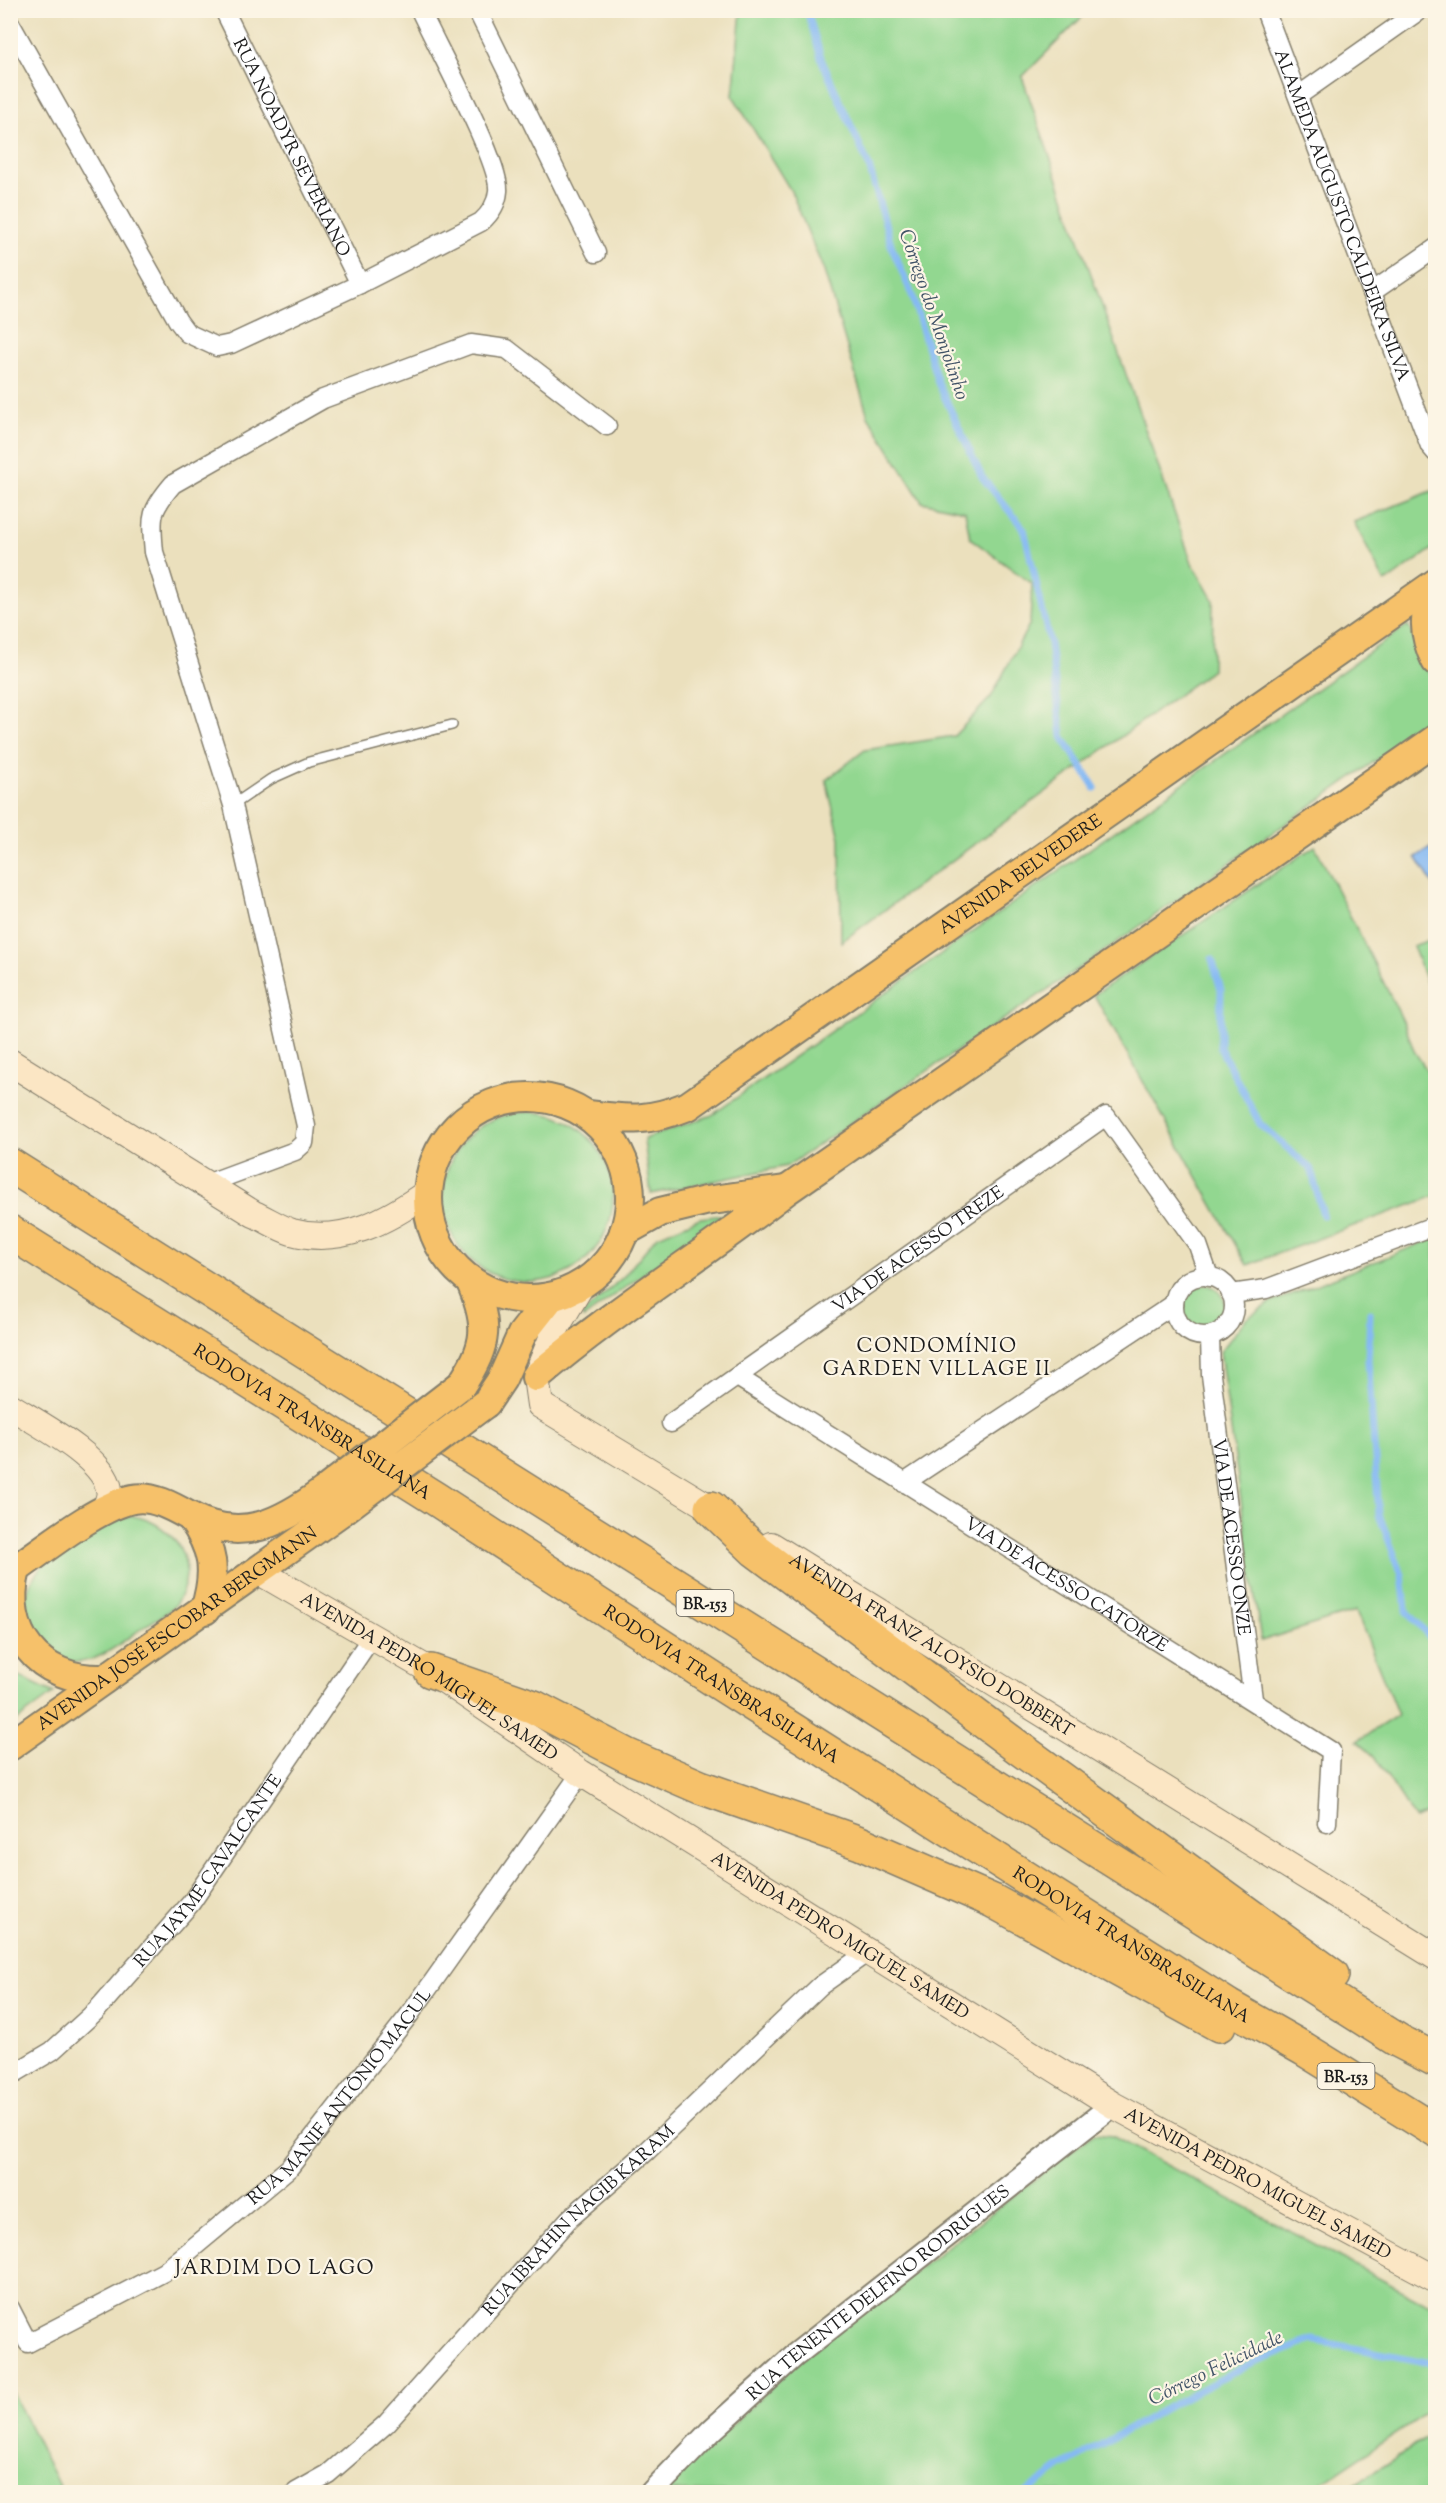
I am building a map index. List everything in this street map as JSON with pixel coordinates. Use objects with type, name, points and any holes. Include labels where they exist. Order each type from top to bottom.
[{"type":"highway","name":"BR-153","points":[[10,1165],[1399,2041],[1436,2060]]},
{"type":"highway","name":"RODOVIA TRANSBRASILIANA","points":[[10,1232],[436,1499],[722,1685],[1228,2006],[1436,2131]]},
{"type":"highway","points":[[711,1508],[755,1550],[1019,1748],[1345,1984],[1373,2009],[1399,2041]]},
{"type":"highway","points":[[431,1671],[534,1707],[626,1755],[700,1787],[860,1843],[993,1901],[1320,2080],[1389,2102]]},
{"type":"main road","points":[[1436,584],[1428,601],[1424,623],[1427,645],[1436,662]]},
{"type":"main road","name":"AVENIDA BELVEDERE","points":[[588,1114],[625,1120],[658,1118],[688,1106],[1436,584]]},
{"type":"main road","points":[[536,1377],[583,1337],[716,1246],[787,1190],[1436,739]]},
{"type":"main road","points":[[10,1062],[254,1214],[292,1232],[340,1236],[371,1226],[403,1210],[429,1191]]},
{"type":"main road","points":[[536,1377],[557,1326],[582,1284],[607,1261],[624,1232],[630,1194],[622,1158],[602,1127],[588,1114],[571,1105],[533,1096],[514,1097],[477,1110],[448,1137],[432,1172],[429,1191],[430,1216],[438,1240],[457,1269],[470,1280],[500,1295],[534,1299],[551,1297],[582,1284]]},
{"type":"main road","points":[[624,1232],[660,1212],[705,1201],[787,1190]]},
{"type":"main road","points":[[333,1501],[461,1385],[479,1355],[485,1323],[470,1280]]},
{"type":"main road","points":[[333,1501],[486,1403],[502,1379],[522,1334],[551,1297]]},
{"type":"main road","name":"AVENIDA FRANZ ALOYSIO DOBBERT","points":[[536,1377],[540,1406],[711,1508],[1436,1957]]},
{"type":"main road","points":[[10,1406],[91,1460],[105,1476],[110,1490],[104,1511]]},
{"type":"main road","name":"AVENIDA JOSÉ ESCOBAR BERGMANN","points":[[13,1571],[104,1511],[133,1499],[174,1507],[191,1517],[214,1525],[252,1530],[298,1511],[333,1501]]},
{"type":"main road","name":"AVENIDA JOSÉ ESCOBAR BERGMANN","points":[[10,1746],[258,1572],[333,1501]]},
{"type":"main road","points":[[191,1517],[205,1538],[212,1561],[212,1586],[205,1610]]},
{"type":"main road","points":[[13,1571],[11,1587],[15,1625],[35,1656],[50,1668],[66,1676],[85,1680],[104,1679]]},
{"type":"main road","name":"AVENIDA PEDRO MIGUEL SAMED","points":[[258,1572],[373,1635],[431,1671],[580,1773],[1113,2105],[1436,2279]]},
{"type":"street","name":"RUA NOADYR SEVERIANO","points":[[224,10],[360,284]]},
{"type":"street","points":[[10,23],[178,321],[187,333],[217,348],[231,344],[360,284],[481,222],[492,212],[498,192],[492,162],[420,10]]},
{"type":"street","points":[[477,10],[596,253]]},
{"type":"street","name":"ALAMEDA AUGUSTO CALDEIRA SILVA","points":[[1265,10],[1430,446],[1436,453]]},
{"type":"street","points":[[1298,96],[1420,10]]},
{"type":"street","points":[[1372,292],[1436,248]]},
{"type":"street","points":[[206,1184],[295,1151],[304,1143],[306,1126],[233,806],[154,552],[151,517],[159,501],[173,484],[323,399],[471,344],[507,349],[607,426]]},
{"type":"street","name":"VIA DE ACESSO TREZE","points":[[671,1423],[739,1378],[1106,1116],[1198,1245],[1200,1278]]},
{"type":"street","points":[[1231,1294],[1266,1289],[1436,1225]]},
{"type":"street","points":[[1176,1312],[1179,1289],[1200,1278],[1224,1284],[1231,1294],[1233,1312]]},
{"type":"street","points":[[1176,1312],[1202,1335],[1225,1327],[1233,1312],[1266,1289]]},
{"type":"street","points":[[904,1483],[1141,1326],[1176,1312]]},
{"type":"street","name":"VIA DE ACESSO ONZE","points":[[1202,1335],[1211,1375],[1253,1700]]},
{"type":"street","name":"VIA DE ACESSO CATORZE","points":[[739,1378],[1331,1750],[1327,1823]]},
{"type":"street","name":"RUA JAYME CAVALCANTE","points":[[10,2076],[52,2051],[96,2011],[191,1903],[373,1635]]},
{"type":"street","name":"RUA MANIF ANTÔNIO MACUL","points":[[10,2308],[28,2343],[164,2272],[289,2168],[410,2014],[580,1773]]},
{"type":"street","name":"RUA IBRAHIN NAGIB KARAM","points":[[296,2493],[328,2474],[386,2424],[569,2219],[647,2151],[820,1986],[868,1952]]},
{"type":"street","name":"RUA TENENTE DELFINO RODRIGUES","points":[[652,2493],[712,2430],[794,2356],[1113,2105]]},
{"type":"lane","points":[[233,806],[270,779],[309,762],[452,725]]},
{"type":"green space","points":[[741,11],[1088,11],[1022,77],[1192,563],[1213,600],[1212,670],[841,942],[840,838],[826,780],[865,750],[954,736],[991,697],[1030,623],[1032,584],[970,538],[965,511],[922,502],[868,416],[824,271],[791,191],[733,96]]},
{"type":"green space","points":[[1432,491],[1435,495],[1435,547],[1385,583],[1354,522]]},
{"type":"green space","points":[[1408,625],[1435,688],[1435,719],[1097,956],[787,1166],[651,1194],[644,1139],[712,1115]]},
{"type":"green space","points":[[1315,846],[1404,1023],[1414,1051],[1435,1082],[1435,1196],[1247,1265],[1094,995]]},
{"type":"green space","points":[[1435,938],[1435,1006],[1413,946]]},
{"type":"green space","points":[[528,1112],[561,1118],[588,1137],[607,1164],[613,1197],[607,1230],[588,1257],[561,1276],[528,1282],[495,1276],[468,1257],[449,1230],[443,1197],[449,1164],[468,1137],[495,1118]]},
{"type":"green space","points":[[723,1215],[584,1318],[582,1315],[625,1275],[656,1237],[700,1218]]},
{"type":"green space","points":[[1435,1238],[1436,1810],[1415,1819],[1374,1756],[1357,1741],[1398,1715],[1356,1611],[1261,1641],[1220,1352],[1246,1319],[1270,1303]]},
{"type":"green space","points":[[1204,1285],[1219,1291],[1225,1306],[1219,1321],[1204,1327],[1189,1321],[1183,1306],[1189,1291]]},
{"type":"green space","points":[[133,1516],[162,1528],[172,1537],[185,1562],[186,1576],[183,1590],[169,1611],[111,1650],[85,1661],[72,1662],[59,1659],[45,1649],[29,1620],[25,1604],[28,1588],[42,1566],[118,1518]]},
{"type":"green space","points":[[10,1672],[54,1693],[11,1725],[10,1725]]},
{"type":"green space","points":[[1094,2134],[1112,2136],[1435,2308],[1435,2407],[1308,2492],[663,2492],[797,2362]]},
{"type":"green space","points":[[11,2389],[62,2492],[11,2492]]},
{"type":"green space","points":[[1435,2432],[1435,2492],[1343,2492]]},
{"type":"water","points":[[1435,845],[1435,887],[1416,857]]},
{"type":"waterway","name":"Córrego do Monjolinho","points":[[807,10],[822,61],[869,166],[892,248],[912,295],[938,383],[982,477],[1024,529],[1050,644],[1062,736],[1095,788]]},
{"type":"waterway","name":"Córrego do Monjolinho","points":[[1212,959],[1221,990],[1220,1048],[1260,1124],[1311,1169],[1323,1215]]},
{"type":"waterway","name":"Córrego do Monjolinho","points":[[1370,1313],[1368,1360],[1379,1515],[1402,1575],[1406,1610],[1436,1644]]},
{"type":"waterway","name":"Córrego Felicidade","points":[[1027,2492],[1061,2467],[1180,2400],[1252,2363],[1312,2340],[1436,2364]]},
{"type":"district","name":"CONDOMÍNIO GARDEN VILLAGE II","points":[[937,1356]]},
{"type":"district","name":"JARDIM DO LAGO","points":[[275,2267]]}]
